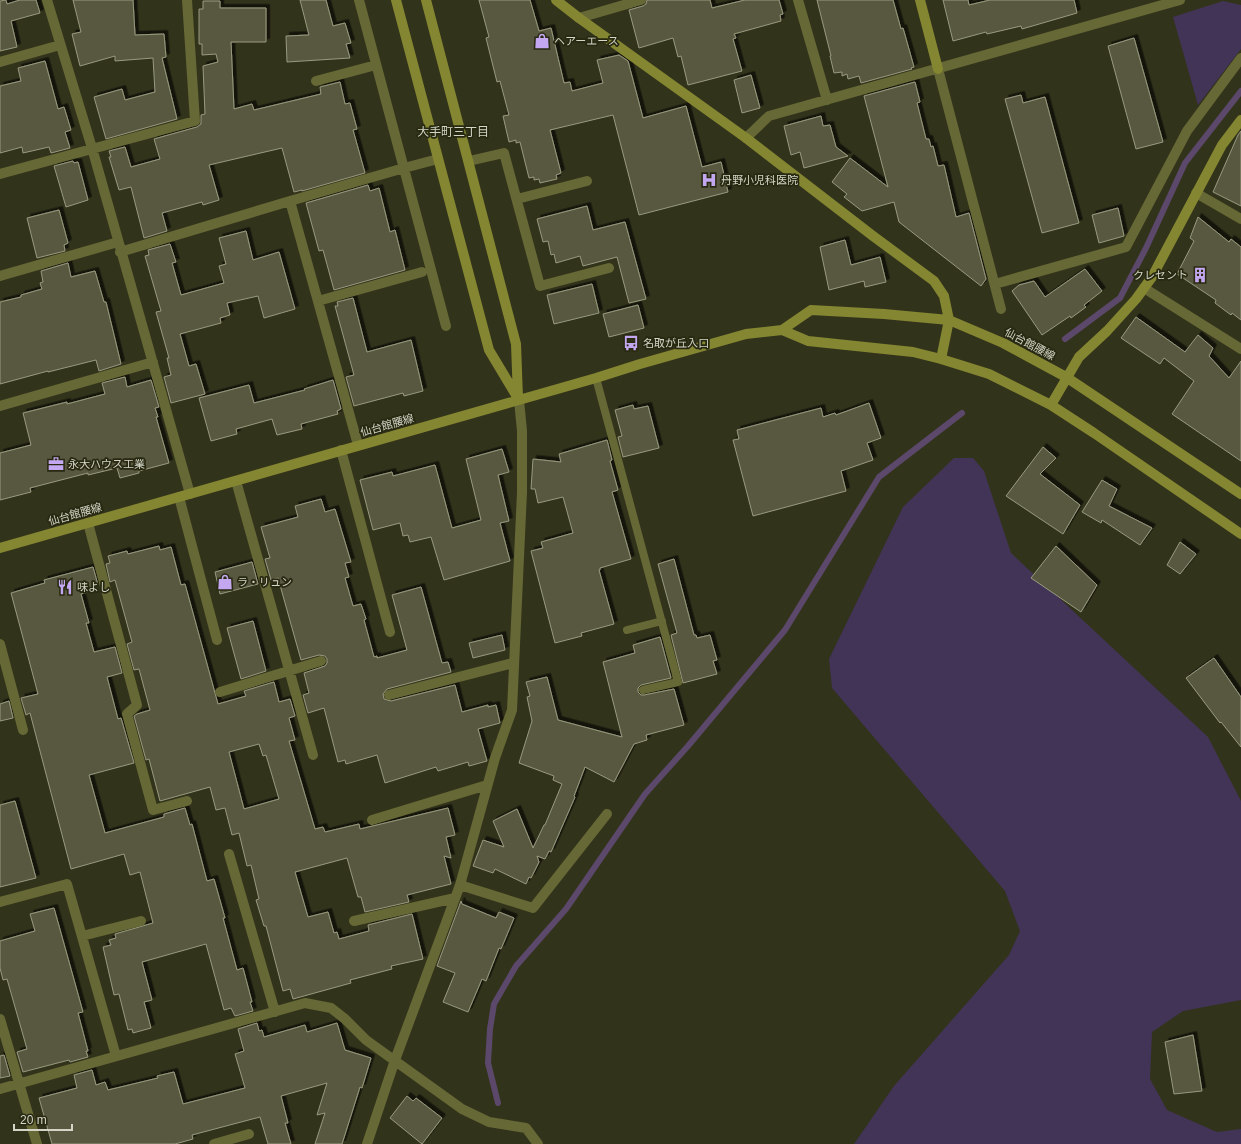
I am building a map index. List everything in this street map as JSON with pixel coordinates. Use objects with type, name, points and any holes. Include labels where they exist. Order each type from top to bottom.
[{"type":"main road","points":[[396,0],[489,350],[518,400]]},
{"type":"main road","points":[[426,0],[516,344],[518,400]]},
{"type":"main road","points":[[556,0],[746,138],[934,281],[944,296],[949,320],[941,359]]},
{"type":"main road","points":[[920,0],[938,69]]},
{"type":"main road","points":[[1051,405],[1079,356],[1107,331],[1136,299],[1152,277],[1222,145],[1241,120]]},
{"type":"main road","name":"仙台館腰線","points":[[0,548],[179,498],[746,334],[782,330],[810,310],[884,314],[949,320],[1003,343],[1066,377],[1241,494]]},
{"type":"main road","name":"仙台館腰線","points":[[782,330],[808,341],[913,352],[989,374],[1051,405],[1241,534]]},
{"type":"street","points":[[48,0],[60,45],[92,148],[190,494]]},
{"type":"street","points":[[0,174],[195,121],[187,0]]},
{"type":"street","points":[[359,0],[446,326]]},
{"type":"street","points":[[579,18],[641,0]]},
{"type":"street","points":[[798,0],[827,100]]},
{"type":"street","points":[[746,138],[769,116],[1180,0]]},
{"type":"street","points":[[0,62],[60,45]]},
{"type":"street","points":[[995,284],[1126,247],[1187,131],[1241,58]]},
{"type":"street","points":[[316,81],[376,66]]},
{"type":"street","points":[[938,69],[1001,309]]},
{"type":"street","points":[[469,161],[504,153],[540,286],[609,268]]},
{"type":"street","points":[[0,276],[119,247],[438,159]]},
{"type":"street","points":[[517,199],[587,181]]},
{"type":"street","points":[[1196,193],[1241,219]]},
{"type":"street","points":[[290,201],[358,445]]},
{"type":"street","points":[[318,301],[422,272]]},
{"type":"street","points":[[1144,288],[1241,349]]},
{"type":"street","points":[[0,406],[152,362]]},
{"type":"street","points":[[367,1144],[395,1060],[460,884],[494,758],[512,710],[522,492],[522,431],[518,400]]},
{"type":"street","points":[[341,450],[390,632]]},
{"type":"street","points":[[236,481],[313,755]]},
{"type":"street","points":[[179,498],[217,640]]},
{"type":"street","points":[[88,523],[137,705],[127,714],[153,810],[187,801]]},
{"type":"street","points":[[0,644],[23,730]]},
{"type":"street","points":[[220,692],[321,661]]},
{"type":"street","points":[[389,695],[513,663]]},
{"type":"street","points":[[372,820],[487,785]]},
{"type":"street","points":[[460,884],[533,908],[607,814]]},
{"type":"street","points":[[229,854],[275,1012]]},
{"type":"street","points":[[0,902],[67,884],[116,1056]]},
{"type":"street","points":[[354,922],[455,898]]},
{"type":"street","points":[[82,936],[140,921]]},
{"type":"street","points":[[0,1089],[305,1003],[331,1008],[345,1019],[366,1040],[462,1109],[489,1122],[526,1128],[538,1144]]},
{"type":"street","points":[[0,1019],[37,1144]]},
{"type":"street","points":[[214,1144],[249,1134]]},
{"type":"lane","points":[[596,378],[678,682],[643,690]]},
{"type":"lane","points":[[627,630],[662,621]]},
{"type":"shaded area","points":[[1223,1],[1241,5],[1241,49],[1198,105],[1173,17]]},
{"type":"shaded area","points":[[954,458],[973,458],[984,471],[1011,553],[1208,737],[1241,801],[1241,1000],[1183,1011],[1152,1032],[1150,1079],[1167,1110],[1217,1132],[1241,1129],[1241,1144],[854,1144],[894,1086],[1009,955],[1020,931],[1005,891],[832,688],[829,659],[903,507]]},
{"type":"building","points":[[6,0],[7,4],[20,0],[36,0],[40,13],[11,21],[17,47],[0,51],[0,1]]},
{"type":"building","points":[[73,0],[133,0],[135,35],[164,34],[166,57],[162,58],[177,119],[106,139],[94,97],[122,89],[125,100],[155,92],[153,58],[115,61],[115,56],[80,66],[72,34],[81,32]]},
{"type":"building","points":[[300,0],[326,0],[333,26],[345,23],[351,43],[346,44],[350,58],[287,62],[286,36],[309,35]]},
{"type":"building","points":[[479,0],[530,0],[539,31],[551,28],[564,83],[570,82],[572,91],[603,83],[597,60],[619,55],[628,61],[643,118],[686,106],[702,167],[721,162],[728,192],[639,215],[613,115],[550,130],[561,173],[556,175],[557,179],[540,183],[539,179],[534,180],[534,177],[529,178],[520,142],[516,143],[516,140],[509,142],[503,116],[509,115],[500,81],[497,82],[486,38],[489,37]]},
{"type":"building","points":[[647,0],[710,0],[712,8],[745,0],[779,0],[783,14],[780,15],[781,21],[734,34],[736,38],[733,39],[742,71],[688,85],[681,56],[678,57],[673,38],[639,48],[629,10],[643,6],[646,4]]},
{"type":"building","points":[[817,0],[893,0],[914,67],[911,68],[912,69],[861,83],[859,76],[848,79],[847,74],[842,76],[842,72],[834,73]]},
{"type":"building","points":[[943,0],[968,0],[969,5],[990,0],[1074,0],[1077,13],[1022,29],[1021,26],[987,34],[986,32],[953,41]]},
{"type":"building","points":[[203,1],[220,1],[220,8],[266,8],[266,42],[231,42],[234,109],[252,104],[254,110],[321,94],[320,87],[340,82],[345,104],[350,103],[357,129],[353,130],[365,173],[294,192],[282,148],[209,165],[219,200],[203,205],[202,202],[162,213],[167,231],[144,238],[131,187],[119,190],[109,157],[111,157],[109,151],[125,147],[131,167],[160,159],[154,139],[197,127],[201,124],[201,115],[205,114],[203,66],[218,62],[216,54],[202,55],[202,44],[199,44],[199,9],[203,9]]},
{"type":"building","points":[[1134,38],[1163,142],[1136,149],[1108,46]]},
{"type":"building","points":[[45,61],[58,109],[64,107],[71,130],[65,132],[70,148],[51,153],[49,147],[23,153],[22,147],[0,153],[0,86],[21,81],[18,68]]},
{"type":"building","points":[[751,75],[760,108],[742,113],[734,80]]},
{"type":"building","points":[[915,82],[920,102],[917,103],[926,139],[929,139],[931,147],[933,146],[938,166],[944,165],[956,217],[969,213],[986,279],[981,286],[899,222],[894,202],[862,211],[844,197],[847,194],[832,182],[850,158],[888,187],[864,96]]},
{"type":"building","points":[[1021,95],[1023,103],[1045,97],[1079,223],[1042,233],[1005,99]]},
{"type":"building","points":[[821,116],[823,126],[830,125],[836,147],[848,156],[804,168],[800,152],[791,155],[784,126]]},
{"type":"building","points":[[1241,131],[1241,206],[1213,192]]},
{"type":"building","points":[[73,161],[74,163],[78,162],[88,200],[66,207],[54,166]]},
{"type":"building","points":[[368,185],[370,191],[379,188],[390,232],[395,230],[405,270],[334,290],[323,250],[319,251],[306,203]]},
{"type":"building","points":[[587,206],[593,230],[625,222],[646,299],[629,303],[617,257],[583,266],[580,256],[556,263],[554,254],[551,255],[548,241],[543,242],[537,219]]},
{"type":"building","points":[[1118,208],[1124,236],[1099,243],[1092,215]]},
{"type":"building","points":[[59,210],[68,243],[64,245],[65,251],[37,258],[27,218]]},
{"type":"building","points":[[1198,217],[1229,242],[1231,239],[1241,247],[1241,320],[1232,313],[1231,315],[1215,303],[1216,300],[1177,274],[1194,241],[1190,238]]},
{"type":"building","points":[[246,231],[253,260],[279,252],[295,309],[264,318],[258,296],[227,303],[230,315],[220,318],[221,323],[180,334],[189,366],[196,364],[205,394],[171,403],[164,377],[171,375],[167,358],[169,358],[156,312],[161,311],[145,256],[149,255],[148,250],[170,244],[176,262],[172,263],[181,295],[224,283],[219,266],[226,264],[219,238]]},
{"type":"building","points":[[845,240],[851,265],[880,257],[886,282],[865,287],[864,281],[829,290],[820,247]]},
{"type":"building","points":[[68,263],[71,277],[95,271],[104,302],[106,302],[121,364],[99,371],[96,360],[0,384],[0,302],[21,297],[21,295],[42,289],[40,283],[43,282],[41,271]]},
{"type":"building","points":[[1085,269],[1102,291],[1084,305],[1086,307],[1071,318],[1070,316],[1042,335],[1012,291],[1019,285],[1034,281],[1045,297]]},
{"type":"building","points":[[592,284],[599,313],[554,324],[547,295]]},
{"type":"building","points":[[353,298],[367,352],[411,340],[423,391],[404,396],[403,393],[354,406],[346,377],[354,375],[335,306],[338,306],[337,302]]},
{"type":"building","points":[[638,305],[644,328],[609,337],[603,314]]},
{"type":"building","points":[[1136,317],[1185,352],[1198,335],[1213,348],[1209,356],[1229,378],[1241,361],[1241,461],[1172,414],[1194,381],[1164,358],[1160,364],[1121,338]]},
{"type":"building","points":[[125,377],[127,387],[151,380],[159,407],[155,408],[158,417],[156,417],[169,463],[120,478],[117,468],[88,475],[88,473],[30,488],[31,492],[0,500],[0,453],[31,445],[23,413],[105,394],[102,383]]},
{"type":"building","points":[[333,380],[341,409],[337,411],[338,414],[301,424],[302,429],[277,435],[272,419],[236,429],[237,434],[211,441],[199,398],[249,385],[254,403],[305,390],[304,389]]},
{"type":"building","points":[[869,403],[881,438],[867,443],[873,460],[841,471],[846,491],[753,516],[733,440],[739,439],[737,430],[821,408],[823,417],[835,413],[836,415]]},
{"type":"building","points":[[633,405],[634,409],[648,406],[659,448],[623,457],[618,437],[622,436],[615,410]]},
{"type":"building","points":[[607,440],[612,460],[610,461],[618,490],[612,492],[631,559],[600,568],[599,570],[614,624],[581,633],[582,636],[555,643],[531,551],[543,548],[541,542],[573,533],[563,497],[538,503],[535,489],[531,489],[533,459],[561,462],[559,454]]},
{"type":"building","points":[[1043,447],[1056,458],[1040,474],[1080,505],[1063,534],[1006,496]]},
{"type":"building","points":[[502,449],[509,472],[498,475],[509,521],[500,523],[510,561],[444,580],[431,537],[410,542],[408,535],[403,536],[400,523],[373,530],[360,480],[392,472],[393,476],[435,465],[452,528],[481,520],[466,459]]},
{"type":"building","points":[[1102,480],[1117,489],[1109,506],[1152,528],[1140,545],[1102,520],[1101,523],[1082,512]]},
{"type":"building","points":[[321,499],[325,512],[335,509],[351,562],[345,563],[349,577],[345,578],[353,606],[361,604],[366,619],[364,620],[374,657],[377,656],[377,658],[407,650],[392,595],[421,587],[442,663],[448,662],[451,672],[387,689],[383,694],[384,699],[391,701],[455,685],[462,712],[488,705],[488,707],[496,705],[500,723],[478,729],[487,761],[469,766],[468,762],[438,771],[436,767],[385,783],[377,755],[346,764],[345,760],[338,762],[324,708],[308,713],[303,695],[309,693],[304,673],[325,666],[327,659],[325,656],[319,655],[301,660],[278,578],[271,580],[265,559],[270,558],[261,527],[298,517],[295,506]]},
{"type":"building","points":[[1180,542],[1196,554],[1180,574],[1167,565]]},
{"type":"building","points":[[159,546],[160,550],[171,547],[181,585],[185,584],[218,704],[246,696],[244,691],[274,682],[279,702],[290,699],[295,716],[289,718],[295,740],[289,741],[315,829],[323,827],[325,832],[359,824],[360,829],[448,808],[455,835],[446,837],[451,858],[444,856],[451,884],[407,895],[409,902],[365,912],[361,897],[358,897],[347,858],[295,872],[308,917],[328,912],[334,933],[337,932],[339,939],[369,931],[368,925],[412,914],[423,959],[391,966],[392,969],[350,980],[351,983],[293,999],[290,989],[283,991],[266,926],[264,926],[256,900],[259,899],[251,865],[247,866],[239,833],[232,835],[225,808],[216,810],[210,787],[160,801],[149,759],[146,760],[134,716],[150,710],[139,669],[134,670],[127,644],[132,642],[115,580],[110,582],[106,564],[110,563],[108,556],[127,551],[128,554]],"holes":[[[259,744],[263,756],[266,755],[279,799],[244,809],[229,752]]]},
{"type":"building","points":[[1056,546],[1097,585],[1081,612],[1031,578]]},
{"type":"building","points":[[674,559],[694,635],[696,635],[697,638],[710,635],[717,660],[713,661],[717,674],[683,683],[671,635],[677,633],[658,564]]},
{"type":"building","points":[[252,562],[258,584],[220,594],[215,572]]},
{"type":"building","points":[[93,567],[98,585],[87,588],[88,592],[81,594],[89,623],[86,623],[94,652],[115,647],[122,673],[107,677],[118,719],[121,718],[134,763],[89,775],[105,833],[164,817],[164,814],[185,808],[190,825],[192,824],[207,881],[214,879],[237,970],[243,968],[253,1011],[235,1016],[231,1008],[224,1010],[206,944],[142,962],[152,1000],[144,1002],[151,1028],[133,1033],[132,1029],[128,1030],[119,994],[114,995],[103,947],[111,945],[109,940],[116,938],[115,934],[153,923],[140,872],[130,875],[124,854],[71,869],[30,713],[26,715],[21,698],[38,694],[11,593],[45,583],[44,580]]},
{"type":"building","points":[[253,621],[266,671],[241,679],[227,628]]},
{"type":"building","points":[[502,635],[505,650],[473,658],[469,643]]},
{"type":"building","points":[[660,637],[671,678],[641,685],[638,688],[638,692],[641,695],[644,695],[674,689],[684,725],[646,735],[647,740],[634,744],[614,782],[585,767],[574,796],[575,797],[551,852],[549,851],[545,859],[537,856],[539,862],[531,878],[529,877],[526,884],[495,869],[493,873],[473,866],[483,840],[504,847],[493,821],[517,809],[533,848],[545,825],[562,784],[553,780],[554,776],[519,763],[532,721],[527,697],[530,696],[526,682],[547,677],[558,720],[622,737],[603,662],[635,653],[633,645]]},
{"type":"building","points":[[1214,658],[1241,697],[1241,747],[1221,722],[1220,723],[1186,678]]},
{"type":"building","points":[[9,701],[13,718],[0,721],[0,704]]},
{"type":"building","points":[[15,801],[36,878],[0,887],[0,805]]},
{"type":"building","points":[[461,901],[462,904],[496,918],[499,912],[514,918],[501,949],[499,948],[486,981],[482,979],[468,1012],[443,1002],[455,973],[437,966]]},
{"type":"building","points":[[54,908],[83,1012],[78,1013],[88,1051],[86,1051],[88,1057],[70,1062],[69,1060],[23,1072],[17,1052],[27,1049],[7,979],[3,980],[0,968],[0,941],[35,931],[30,914]]},
{"type":"building","points":[[257,1023],[259,1031],[262,1030],[264,1037],[305,1025],[307,1032],[337,1023],[345,1050],[371,1058],[342,1144],[315,1144],[325,1113],[317,1115],[327,1083],[281,1096],[288,1123],[285,1123],[291,1144],[268,1144],[260,1117],[192,1135],[193,1139],[175,1144],[52,1144],[39,1098],[77,1088],[74,1075],[92,1070],[96,1085],[105,1082],[108,1090],[158,1078],[157,1076],[174,1072],[183,1104],[245,1088],[235,1054],[244,1051],[238,1029]]},
{"type":"building","points":[[1193,1035],[1202,1091],[1174,1094],[1165,1042]]},
{"type":"building","points":[[4,1055],[10,1076],[0,1078],[0,1056]]},
{"type":"building","points":[[407,1096],[413,1101],[416,1098],[442,1118],[422,1144],[390,1118]]},
{"type":"waterway","points":[[1065,339],[1120,298],[1146,248],[1185,163],[1241,91]]},
{"type":"waterway","points":[[498,1103],[488,1063],[490,1029],[494,1004],[516,966],[566,909],[645,794],[688,746],[785,630],[879,477],[962,413]]},
{"type":"place","name":"ヘアーエース","points":[[542,41]]},
{"type":"place","name":"丹野小児科医院","points":[[709,180]]},
{"type":"place","name":"クレセント","points":[[1200,275]]},
{"type":"place","name":"名取が丘入口","points":[[631,343]]},
{"type":"place","name":"永大ハウス工業","points":[[56,464]]},
{"type":"place","name":"ラ・リュン","points":[[225,582]]},
{"type":"place","name":"味よし","points":[[65,587]]},
{"type":"district","name":"大手町三丁目","points":[[453,132]]}]
